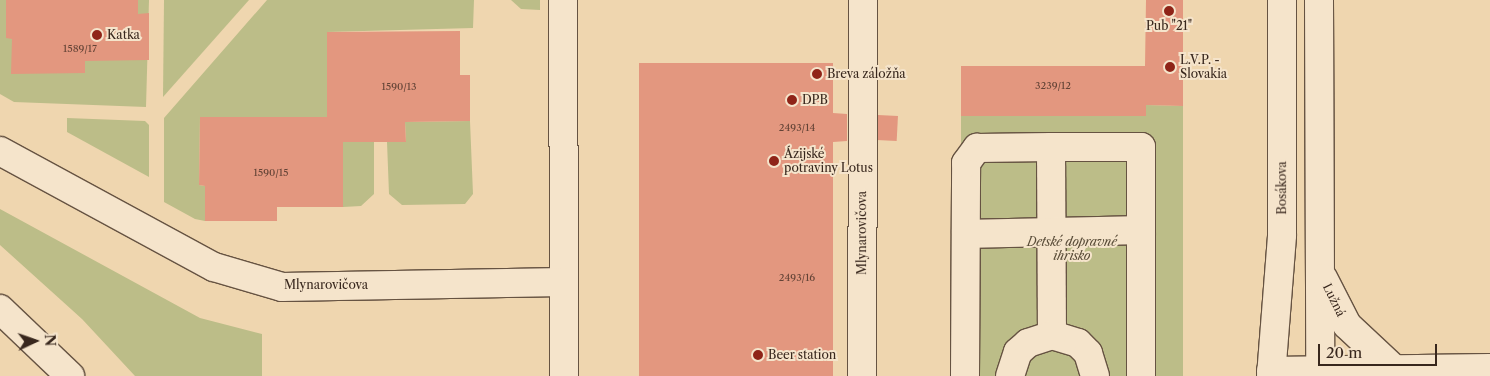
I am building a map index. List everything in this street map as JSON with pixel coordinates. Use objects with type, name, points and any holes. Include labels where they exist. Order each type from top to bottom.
[{"type":"street","points":[[563,0],[564,376]]},
{"type":"street","name":"Mlynarovičova","points":[[862,376],[863,0]]},
{"type":"street","name":"Bosákova","points":[[1271,374],[1282,235],[1282,0]]},
{"type":"street","points":[[1319,0],[1320,373]]},
{"type":"street","points":[[1051,147],[1052,335]]},
{"type":"street","points":[[965,376],[966,163],[977,148],[1140,147],[1141,376]]},
{"type":"street","name":"Mlynarovičova","points":[[0,151],[214,267],[282,287],[563,282]]},
{"type":"street","points":[[966,234],[1141,230]]},
{"type":"street","name":"Lužná","points":[[1320,271],[1347,325],[1392,368]]},
{"type":"street","points":[[0,309],[70,376]]},
{"type":"street","points":[[1010,376],[1018,352],[1028,343],[1052,335],[1078,343],[1088,353],[1095,376]]},
{"type":"street","points":[[1271,374],[1392,368],[1490,368]]},
{"type":"green space","points":[[0,0],[149,0],[146,107],[14,102],[0,94]]},
{"type":"green space","points":[[164,0],[249,0],[163,97]]},
{"type":"green space","points":[[267,0],[474,0],[473,28],[327,32],[327,100],[333,117],[200,117],[199,185],[205,186],[205,221],[195,219],[164,202],[164,118]]},
{"type":"green space","points":[[511,0],[540,0],[540,10],[521,9]]},
{"type":"green space","name":"Detské dopravné ihrisko","points":[[1146,105],[1183,106],[1183,376],[961,376],[961,116],[1145,116]]},
{"type":"green space","points":[[67,118],[145,121],[149,125],[149,177],[67,132]]},
{"type":"green space","points":[[470,121],[473,194],[465,204],[402,205],[389,194],[387,142],[406,142],[405,122]]},
{"type":"green space","points":[[333,135],[374,136],[374,194],[361,206],[343,207],[343,160]]},
{"type":"green space","points":[[0,209],[200,318],[262,334],[262,376],[135,376],[82,319],[0,245]]},
{"type":"building","points":[[6,0],[138,0],[138,14],[149,13],[149,60],[85,61],[85,73],[11,74],[12,39],[6,38]]},
{"type":"building","points":[[1146,0],[1183,0],[1183,106],[1146,105],[1146,116],[961,116],[961,66],[1145,66]]},
{"type":"building","points":[[460,31],[460,75],[470,75],[470,121],[405,122],[406,142],[343,142],[343,207],[277,207],[277,221],[205,221],[205,186],[199,185],[200,117],[327,117],[327,32]]},
{"type":"building","points":[[639,63],[833,63],[833,113],[847,114],[847,141],[833,142],[833,376],[639,376]]},
{"type":"building","points":[[878,115],[898,116],[897,141],[877,140]]},
{"type":"place","name":"Pub \"21\"","points":[[1169,11]]},
{"type":"place","name":"Katka","points":[[97,35]]},
{"type":"place","name":"L.V.P. - Slovakia","points":[[1170,67]]},
{"type":"place","name":"Breva záložňa","points":[[817,74]]},
{"type":"place","name":"DPB","points":[[792,100]]},
{"type":"place","name":"Ázijské potraviny Lotus","points":[[774,161]]},
{"type":"place","name":"Beer station","points":[[758,355]]}]
